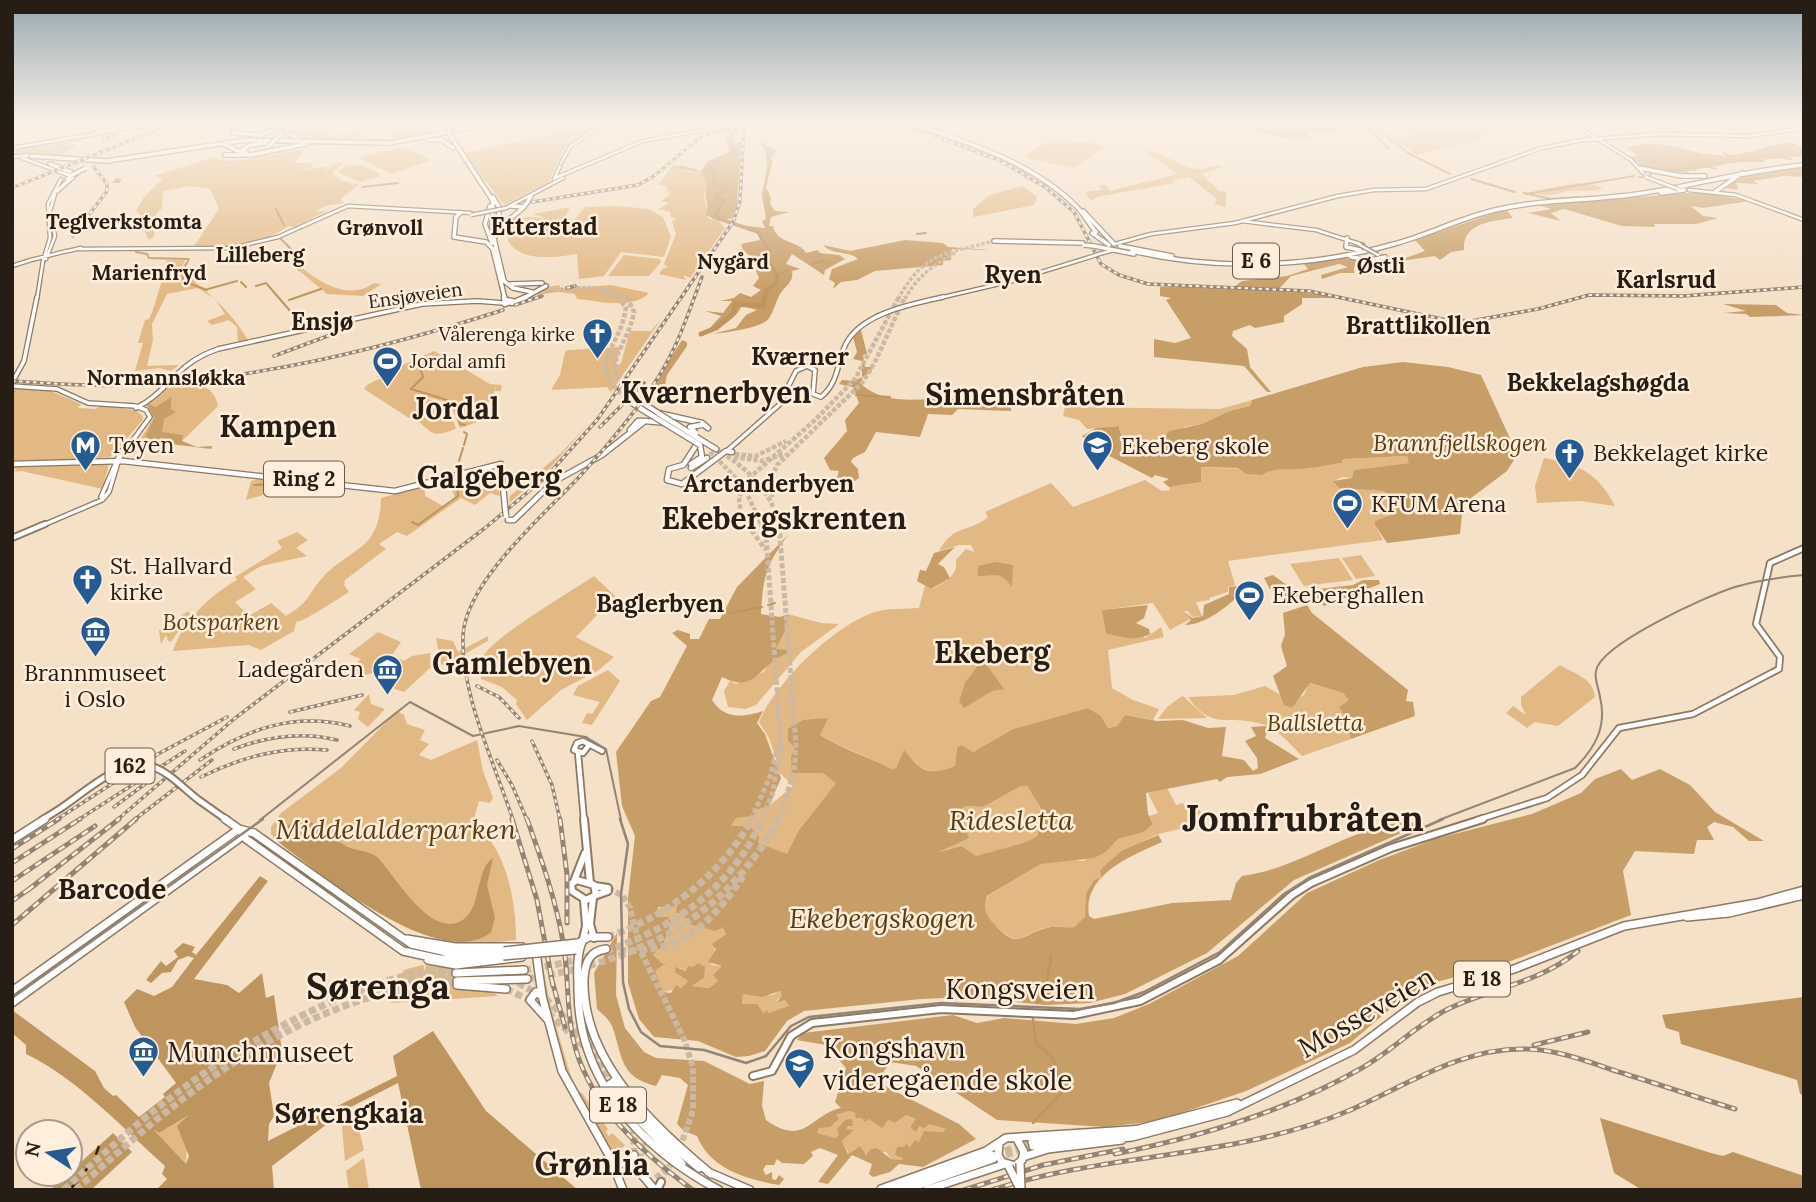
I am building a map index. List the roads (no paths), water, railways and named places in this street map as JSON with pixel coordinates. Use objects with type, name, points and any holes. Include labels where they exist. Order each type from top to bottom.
[{"type":"main road","points":[[12,385],[22,373],[22,362],[31,346],[33,313],[50,239],[46,209],[49,193],[63,180]]},
{"type":"main road","points":[[46,254],[55,236],[50,211],[56,192],[64,180]]},
{"type":"main road","points":[[49,193],[56,192],[70,180]]},
{"type":"main road","points":[[476,180],[487,196],[493,245],[508,301]]},
{"type":"main road","points":[[481,180],[498,205],[501,225]]},
{"type":"main road","points":[[522,200],[555,180]]},
{"type":"main road","points":[[508,207],[556,180]]},
{"type":"main road","points":[[1040,180],[1081,210],[1114,247]]},
{"type":"main road","points":[[1040,180],[1081,210],[1098,232]]},
{"type":"main road","points":[[701,424],[701,458],[673,470],[669,475],[672,480],[683,483],[730,452],[779,405],[796,372],[801,368],[816,370],[813,392],[820,396],[830,391],[844,342],[871,321],[919,302],[992,287],[1099,254],[1151,234],[1240,221],[1312,201],[1366,191],[1426,189],[1451,180]]},
{"type":"main road","points":[[1659,180],[1677,190]]},
{"type":"main road","points":[[1656,189],[1670,180]]},
{"type":"main road","name":"E 6","points":[[1348,256],[1503,206],[1656,189],[1694,180]]},
{"type":"main road","name":"E 6","points":[[1341,256],[1372,249],[1490,211],[1653,191],[1706,180]]},
{"type":"main road","name":"E 6","points":[[1715,192],[1731,180]]},
{"type":"main road","points":[[1684,190],[1715,192],[1746,199],[1804,220]]},
{"type":"main road","name":"E 6","points":[[1571,201],[1684,190]]},
{"type":"main road","points":[[488,192],[493,203],[493,245]]},
{"type":"main road","points":[[501,225],[521,215],[531,196]]},
{"type":"main road","points":[[522,200],[529,204]]},
{"type":"main road","points":[[522,200],[524,207]]},
{"type":"main road","points":[[489,206],[486,217],[487,235],[493,245]]},
{"type":"main road","points":[[68,251],[123,246],[236,247],[274,239],[340,207],[402,208],[459,216],[508,207],[524,207]]},
{"type":"main road","points":[[493,245],[501,225],[515,217],[524,207]]},
{"type":"main road","points":[[1081,210],[1088,229],[1114,247]]},
{"type":"main road","points":[[459,216],[454,236],[493,245]]},
{"type":"main road","points":[[492,218],[501,225]]},
{"type":"main road","points":[[1240,221],[1251,225],[1299,227],[1331,234],[1362,245],[1382,256]]},
{"type":"main road","points":[[475,240],[487,235]]},
{"type":"main road","points":[[1346,239],[1345,245],[1350,249],[1372,249]]},
{"type":"main road","points":[[1334,255],[1341,251],[1346,239]]},
{"type":"main road","name":"E 6","points":[[995,242],[1094,245],[1114,247],[1150,258],[1187,260],[1273,262],[1341,256],[1382,256]]},
{"type":"main road","points":[[79,249],[123,246]]},
{"type":"main road","points":[[12,266],[46,254],[89,247]]},
{"type":"main road","name":"E 6","points":[[1133,250],[1187,260],[1272,260],[1372,249]]},
{"type":"main road","name":"E 6","points":[[1364,253],[1362,256],[1367,259],[1382,256]]},
{"type":"main road","points":[[503,282],[542,285]]},
{"type":"main road","points":[[503,282],[532,293]]},
{"type":"main road","points":[[503,282],[523,293]]},
{"type":"main road","points":[[532,293],[525,289],[527,286],[542,285]]},
{"type":"main road","points":[[508,301],[522,299],[542,285]]},
{"type":"main road","points":[[508,301],[508,293],[532,293]]},
{"type":"main road","name":"Ensjøveien","points":[[138,407],[150,399],[178,367],[216,349],[405,308],[508,301]]},
{"type":"main road","points":[[12,385],[55,388],[88,402],[138,407],[145,414],[146,422],[117,460],[98,501],[83,510],[12,538]]},
{"type":"main road","points":[[631,399],[701,442]]},
{"type":"main road","points":[[645,408],[701,424]]},
{"type":"main road","points":[[657,413],[701,442]]},
{"type":"main road","name":"Ring 2","points":[[384,489],[401,489],[501,464],[507,520],[517,517],[550,484],[605,453],[642,422],[670,424],[701,442]]},
{"type":"main road","points":[[701,424],[690,429],[701,442]]},
{"type":"main road","points":[[688,463],[701,442]]},
{"type":"main road","points":[[688,463],[701,442]]},
{"type":"main road","name":"Ring 2","points":[[12,464],[117,460],[301,478],[400,491],[449,476]]},
{"type":"main road","name":"Kongsveien","points":[[753,1076],[764,1076],[774,1070],[790,1035],[812,1023],[941,1009],[1074,1015],[1134,1003],[1219,960],[1292,895],[1311,883],[1398,846],[1552,796],[1584,773],[1607,739],[1619,729],[1693,714],[1779,668],[1780,657],[1759,632],[1757,617],[1770,563],[1804,548]]},
{"type":"main road","points":[[585,750],[582,765],[585,853],[594,896],[590,924],[595,939]]},
{"type":"main road","name":"162","points":[[12,840],[114,774],[142,765],[156,769],[390,943],[420,957],[456,965],[531,953]]},
{"type":"main road","name":"162","points":[[240,833],[250,831],[401,938],[421,947],[444,952],[504,953]]},
{"type":"main road","points":[[12,991],[240,833]]},
{"type":"main road","points":[[12,1002],[240,833]]},
{"type":"main road","points":[[576,879],[608,890],[594,896],[581,897],[570,889],[585,853]]},
{"type":"main road","name":"Mosseveien","points":[[1033,1144],[1131,1134],[1227,1112],[1240,1103],[1354,1050],[1432,995],[1514,969],[1611,930],[1756,903],[1804,890]]},
{"type":"main road","name":"Mosseveien","points":[[1676,916],[1719,915],[1804,895]]},
{"type":"main road","points":[[580,947],[586,926],[581,897]]},
{"type":"main road","points":[[580,947],[595,939],[608,937]]},
{"type":"main road","name":"162","points":[[401,938],[445,946],[531,953]]},
{"type":"main road","name":"E 18","points":[[595,939],[597,942],[594,952],[585,967],[584,1003],[588,1026],[596,1043],[642,1109],[711,1174]]},
{"type":"main road","points":[[580,947],[594,952],[606,949]]},
{"type":"main road","name":"162","points":[[420,957],[457,960],[580,947]]},
{"type":"main road","name":"E 18","points":[[580,947],[579,1015],[592,1063],[633,1123],[666,1156],[719,1190]]},
{"type":"main road","points":[[531,953],[536,967],[539,995],[565,1079],[610,1157],[623,1190]]},
{"type":"main road","points":[[457,980],[524,970]]},
{"type":"main road","points":[[457,980],[527,979]]},
{"type":"main road","points":[[457,980],[506,989]]},
{"type":"main road","points":[[539,995],[534,1004],[549,1021]]},
{"type":"main road","name":"E 18","points":[[686,1170],[637,1118],[612,1082],[639,1115],[688,1161],[750,1190]]},
{"type":"main road","name":"E 18","points":[[879,1189],[999,1144],[1006,1138],[1017,1139],[1050,1132],[1131,1134]]},
{"type":"main road","name":"E 18","points":[[926,1190],[1007,1166],[1048,1149],[1131,1134]]},
{"type":"main road","points":[[1017,1139],[1023,1147],[1021,1190]]},
{"type":"main road","points":[[999,1144],[998,1155],[1021,1190]]},
{"type":"main road","points":[[610,1157],[626,1165]]},
{"type":"main road","name":"E 18","points":[[879,1189],[906,1185],[993,1157]]},
{"type":"main road","name":"E 18","points":[[905,1190],[993,1157]]},
{"type":"main road","points":[[617,1174],[626,1165],[636,1161],[655,1184]]},
{"type":"waterway","points":[[119,182],[114,182],[120,180]]},
{"type":"waterway","points":[[714,180],[727,189],[715,195],[716,199],[725,199],[714,217],[758,232],[769,251],[768,260],[777,275],[777,283],[766,290],[764,299]]},
{"type":"waterway","points":[[1475,180],[1515,192]]},
{"type":"waterway","points":[[1527,194],[1609,180]]},
{"type":"waterway","points":[[362,187],[398,183]]},
{"type":"waterway","points":[[1527,194],[1551,199],[1579,197]]},
{"type":"waterway","points":[[1577,203],[1625,201]]},
{"type":"waterway","points":[[276,209],[284,225]]},
{"type":"waterway","points":[[917,234],[926,233]]},
{"type":"waterway","points":[[281,239],[300,258],[298,261]]},
{"type":"waterway","points":[[138,250],[136,252],[147,254],[149,258],[189,259]]},
{"type":"waterway","points":[[183,269],[188,261]]},
{"type":"waterway","points":[[813,264],[821,261],[830,263]]},
{"type":"waterway","points":[[293,264],[299,270]]},
{"type":"waterway","points":[[782,273],[790,268]]},
{"type":"waterway","points":[[183,270],[183,280]]},
{"type":"waterway","points":[[183,281],[207,290]]},
{"type":"waterway","points":[[208,289],[237,281]]},
{"type":"waterway","points":[[241,282],[246,287]]},
{"type":"waterway","points":[[256,286],[266,283],[304,327]]},
{"type":"waterway","points":[[289,300],[321,289]]},
{"type":"waterway","points":[[701,334],[716,328],[734,313],[735,304],[763,306],[765,297]]},
{"type":"waterway","points":[[420,368],[423,377],[411,389],[447,400]]},
{"type":"waterway","points":[[856,395],[890,397]]},
{"type":"waterway","points":[[453,403],[460,424],[465,425]]},
{"type":"waterway","points":[[464,432],[467,434],[464,445]]},
{"type":"waterway","points":[[459,461],[463,448]]},
{"type":"waterway","points":[[254,485],[275,484]]},
{"type":"waterway","points":[[412,522],[418,525],[458,496],[457,484]]},
{"type":"waterway","points":[[768,605],[775,603]]},
{"type":"waterway","points":[[730,613],[762,607]]},
{"type":"waterway","points":[[1037,1003],[1044,997],[1051,957]]},
{"type":"waterway","points":[[1033,1019],[1036,1043],[1053,1059],[1063,1091],[1033,1123]]},
{"type":"tunnel","points":[[1096,232],[1114,243]]},
{"type":"tunnel","points":[[898,299],[917,272],[927,263],[949,253],[994,241]]},
{"type":"tunnel","points":[[905,299],[927,271],[957,252]]},
{"type":"tunnel","points":[[533,292],[595,288],[627,297]]},
{"type":"tunnel","points":[[601,291],[619,299]]},
{"type":"tunnel","points":[[627,297],[634,312],[615,365],[623,385],[634,397]]},
{"type":"tunnel","points":[[772,458],[814,421],[855,379],[899,297]]},
{"type":"tunnel","points":[[772,497],[771,480],[777,465],[862,383],[874,364],[905,297]]},
{"type":"tunnel","points":[[619,299],[626,307],[606,366],[608,376],[615,387],[629,401]]},
{"type":"tunnel","points":[[735,454],[756,456],[786,441]]},
{"type":"tunnel","points":[[716,449],[751,476]]},
{"type":"tunnel","points":[[710,452],[744,487]]},
{"type":"tunnel","points":[[772,458],[785,454]]},
{"type":"tunnel","points":[[734,457],[762,461],[772,458]]},
{"type":"tunnel","points":[[751,476],[772,458]]},
{"type":"tunnel","points":[[744,487],[751,476]]},
{"type":"tunnel","points":[[751,476],[764,490],[776,513],[779,526]]},
{"type":"tunnel","points":[[744,487],[762,526]]},
{"type":"tunnel","points":[[744,487],[739,497],[741,516],[748,526]]},
{"type":"tunnel","points":[[747,524],[766,550]]},
{"type":"tunnel","points":[[778,820],[794,772],[796,746],[779,524]]},
{"type":"tunnel","points":[[761,820],[772,795],[781,748],[766,534],[762,526]]},
{"type":"tunnel","points":[[751,820],[771,774],[779,741]]},
{"type":"tunnel","points":[[608,937],[652,917],[691,891],[724,859],[752,819]]},
{"type":"tunnel","points":[[524,970],[596,954],[664,925],[694,905],[721,881],[744,852],[762,819]]},
{"type":"tunnel","points":[[633,950],[674,931],[704,910],[731,885],[756,855],[779,819]]},
{"type":"tunnel","points":[[633,950],[660,947],[692,933],[719,909],[743,876]]},
{"type":"tunnel","points":[[608,888],[623,896],[630,908],[641,952],[684,1039],[693,1067],[693,1110],[680,1148]]},
{"type":"tunnel","points":[[619,950],[633,950]]},
{"type":"tunnel","points":[[527,979],[568,971],[633,950]]},
{"type":"tunnel","points":[[64,1190],[126,1134],[186,1086],[217,1064],[285,1024],[382,982],[442,970],[484,969]]},
{"type":"tunnel","points":[[500,972],[546,999],[583,1036]]},
{"type":"tunnel","points":[[356,994],[456,973]]},
{"type":"tunnel","points":[[76,1190],[144,1130],[216,1074],[293,1028],[378,995],[457,981]]},
{"type":"tunnel","points":[[506,989],[532,1001]]},
{"type":"tunnel","points":[[548,1013],[587,1049]]},
{"type":"tunnel","points":[[589,1044],[614,1081]]},
{"type":"tunnel","points":[[596,1063],[610,1084]]},
{"type":"tunnel","points":[[639,1160],[647,1126]]},
{"type":"tunnel","points":[[634,1127],[634,1155]]},
{"type":"tunnel","points":[[995,1154],[1032,1142]]},
{"type":"tunnel","points":[[996,1158],[1033,1146]]},
{"type":"tunnel","points":[[661,1182],[674,1158]]},
{"type":"tunnel","points":[[656,1178],[667,1168]]},
{"type":"tram line","points":[[1439,820],[1575,768],[1589,752],[1601,727],[1602,708],[1596,671],[1602,660],[1635,635],[1681,610],[1735,587],[1804,575]]},
{"type":"tram line","points":[[260,820],[410,702],[473,736],[519,726],[586,737],[606,749],[621,820]]},
{"type":"tram line","points":[[12,998],[263,819]]},
{"type":"tram line","points":[[620,819],[628,844],[621,894],[623,982],[629,1009],[641,1032],[660,1046],[704,1050],[746,1063],[766,1056],[791,1026],[809,1017],[941,1003],[1080,1009],[1114,1003],[1144,992],[1220,952],[1284,894],[1309,878],[1443,819]]},
{"type":"railway","points":[[12,188],[32,180]]},
{"type":"railway","points":[[73,236],[107,191],[104,180]]},
{"type":"railway","points":[[532,202],[638,185],[647,180]]},
{"type":"railway","points":[[117,820],[234,719],[485,528],[546,477],[597,420],[733,222],[740,201],[741,180]]},
{"type":"railway","points":[[1033,180],[1074,212],[1101,264],[1119,275],[1148,284],[1309,291],[1442,319],[1471,321],[1538,309],[1589,295],[1683,296],[1804,287]]},
{"type":"railway","points":[[513,820],[480,730],[467,682],[463,636],[467,615],[477,593],[492,571],[529,528],[581,475],[651,388],[674,348],[702,277]]},
{"type":"railway","points":[[567,288],[575,286]]},
{"type":"railway","points":[[515,305],[542,296]]},
{"type":"railway","points":[[12,381],[114,385],[224,377],[365,350],[503,310]]},
{"type":"railway","points":[[274,356],[333,334]]},
{"type":"railway","points":[[600,427],[644,383]]},
{"type":"railway","points":[[477,686],[499,697],[519,718]]},
{"type":"railway","points":[[290,712],[362,695]]},
{"type":"railway","points":[[56,820],[158,754],[227,717]]},
{"type":"railway","points":[[200,760],[235,740],[271,726],[309,721],[350,726]]},
{"type":"railway","points":[[234,749],[285,736],[337,740]]},
{"type":"railway","points":[[532,741],[552,785],[560,820]]},
{"type":"railway","points":[[201,777],[262,754],[327,750]]},
{"type":"railway","points":[[78,820],[185,751]]},
{"type":"railway","points":[[134,820],[212,760]]},
{"type":"railway","points":[[497,760],[512,785],[527,820]]},
{"type":"railway","points":[[114,807],[145,784]]},
{"type":"railway","points":[[12,849],[59,819]]},
{"type":"railway","points":[[12,863],[80,819]]},
{"type":"railway","points":[[30,889],[119,819]]},
{"type":"railway","points":[[12,925],[136,819]]},
{"type":"railway","points":[[512,819],[537,900],[552,980]]},
{"type":"railway","points":[[527,819],[548,879],[560,926],[573,1038],[590,1084],[636,1143],[693,1190]]},
{"type":"railway","points":[[560,819],[567,875],[567,923]]},
{"type":"railway","points":[[12,881],[95,826]]},
{"type":"railway","points":[[30,889],[35,885]]},
{"type":"railway","points":[[12,901],[30,889]]},
{"type":"railway","points":[[1115,1154],[1210,1131],[1302,1098],[1371,1062],[1448,1009],[1547,971],[1578,951]]},
{"type":"railway","points":[[552,980],[565,1027]]},
{"type":"railway","points":[[552,980],[553,986]]},
{"type":"railway","points":[[1534,1045],[1588,1032]]},
{"type":"railway","points":[[992,1190],[1081,1168],[1216,1147],[1305,1127],[1348,1111],[1457,1061],[1503,1050],[1527,1049],[1562,1054],[1735,1109]]},
{"type":"railway","points":[[964,1190],[1043,1165],[1123,1149]]},
{"type":"place","name":"Vålerenga kirke","points":[[598,361]]},
{"type":"place","name":"Jordal amfi","points":[[387,388]]},
{"type":"place","name":"Tøyen","points":[[86,472]]},
{"type":"place","name":"Ekeberg skole","points":[[1098,473]]},
{"type":"place","name":"Bekkelaget kirke","points":[[1570,480]]},
{"type":"place","name":"KFUM Arena","points":[[1348,531]]},
{"type":"place","name":"St. Hallvard kirke","points":[[87,606]]},
{"type":"place","name":"Ekeberghallen","points":[[1249,622]]},
{"type":"place","name":"Brannmuseet i Oslo","points":[[95,659]]},
{"type":"place","name":"Ladegården","points":[[387,696]]},
{"type":"place","name":"Munchmuseet","points":[[144,1079]]},
{"type":"place","name":"Kongshavn videregående skole","points":[[800,1091]]},
{"type":"district","name":"Teglverkstomta","points":[[124,222]]},
{"type":"district","name":"Etterstad","points":[[544,227]]},
{"type":"district","name":"Grønvoll","points":[[380,228]]},
{"type":"district","name":"Lilleberg","points":[[260,255]]},
{"type":"district","name":"Nygård","points":[[733,262]]},
{"type":"district","name":"Østli","points":[[1381,266]]},
{"type":"district","name":"Marienfryd","points":[[149,273]]},
{"type":"district","name":"Ryen","points":[[1013,275]]},
{"type":"district","name":"Karlsrud","points":[[1666,280]]},
{"type":"district","name":"Ensjø","points":[[322,322]]},
{"type":"district","name":"Brattlikollen","points":[[1418,326]]},
{"type":"district","name":"Kværner","points":[[800,357]]},
{"type":"district","name":"Normannsløkka","points":[[166,378]]},
{"type":"district","name":"Bekkelagshøgda","points":[[1598,383]]},
{"type":"district","name":"Kværnerbyen","points":[[716,393]]},
{"type":"district","name":"Simensbråten","points":[[1025,395]]},
{"type":"district","name":"Jordal","points":[[456,409]]},
{"type":"district","name":"Kampen","points":[[278,427]]},
{"type":"district","name":"Galgeberg","points":[[489,478]]},
{"type":"district","name":"Arctanderbyen","points":[[769,484]]},
{"type":"district","name":"Ekebergskrenten","points":[[784,519]]},
{"type":"district","name":"Baglerbyen","points":[[660,604]]},
{"type":"district","name":"Ekeberg","points":[[992,653]]},
{"type":"district","name":"Gamlebyen","points":[[512,664]]},
{"type":"district","name":"Jomfrubråten","points":[[1303,818]]},
{"type":"district","name":"Barcode","points":[[112,889]]},
{"type":"district","name":"Sørenga","points":[[378,986]]},
{"type":"district","name":"Sørengkaia","points":[[349,1113]]},
{"type":"district","name":"Grønlia","points":[[592,1164]]},
{"type":"park label","name":"Brannfjellskogen","points":[[1460,443]]},
{"type":"park label","name":"Botsparken","points":[[221,622]]},
{"type":"park label","name":"Ballsletta","points":[[1315,723]]},
{"type":"park label","name":"Ridesletta","points":[[1011,820]]},
{"type":"park label","name":"Middelalderparken","points":[[396,829]]},
{"type":"park label","name":"Ekebergskogen","points":[[882,918]]}]
